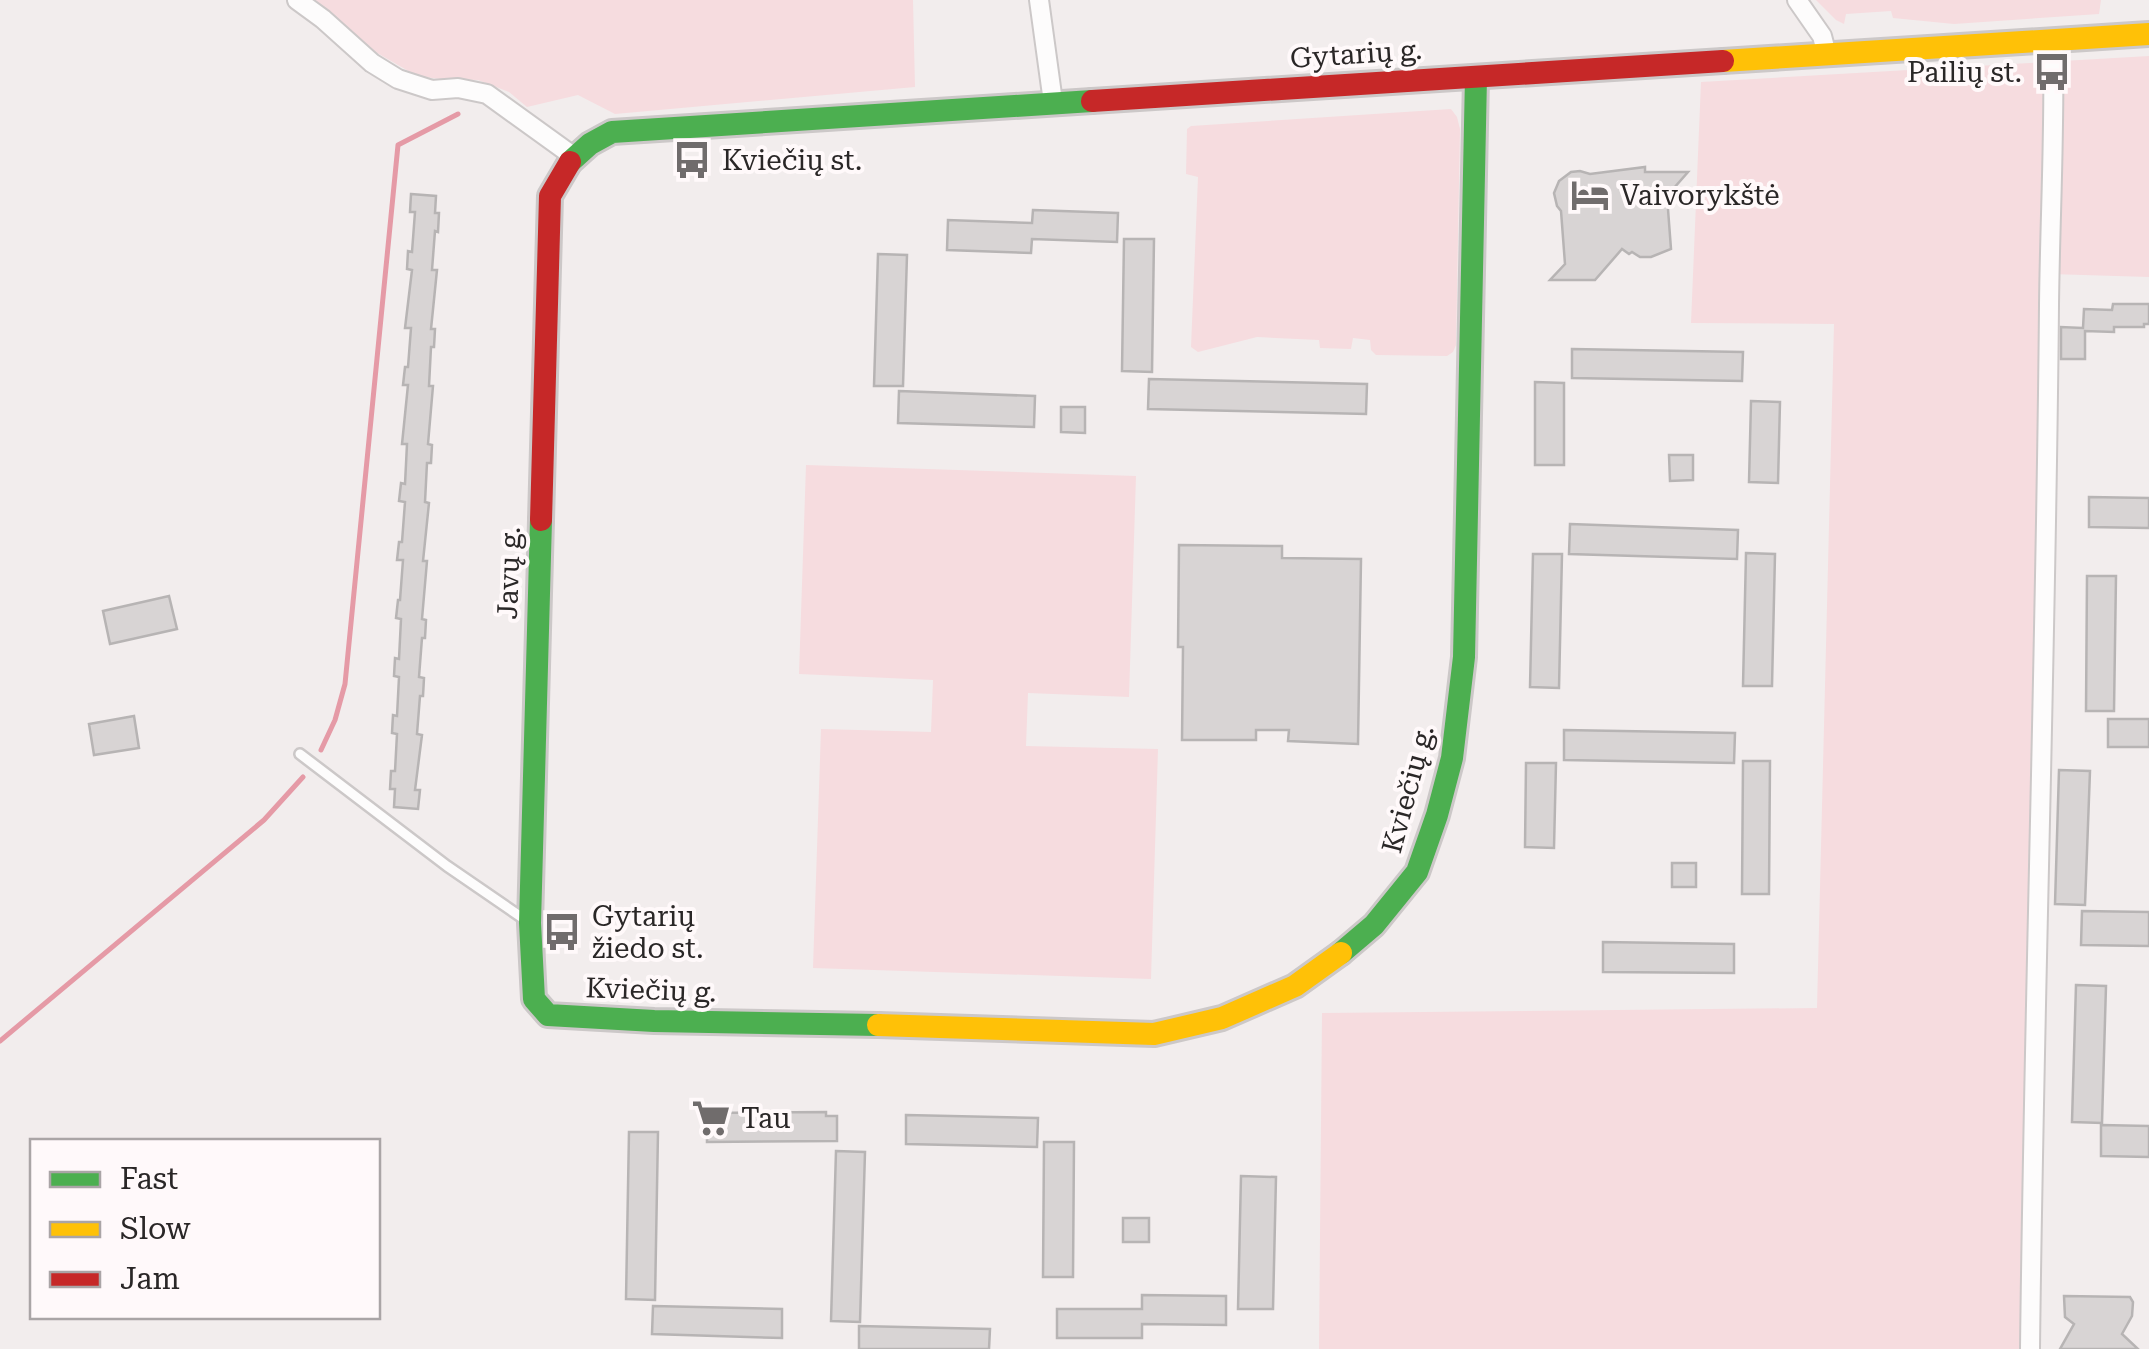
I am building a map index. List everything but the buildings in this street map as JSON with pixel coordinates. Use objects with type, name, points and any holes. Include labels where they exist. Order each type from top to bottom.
[{"type":"street","points":[[296,0],[372,63],[398,79],[432,90],[458,88],[487,94],[574,156]]},
{"type":"street","points":[[1039,0],[1054,102]]},
{"type":"street","points":[[1797,0],[1822,36],[1826,54]]},
{"type":"street","name":"Gytarių g.","points":[[574,156],[612,132],[2149,34]]},
{"type":"street","points":[[2030,1349],[2048,511],[2053,40]]},
{"type":"street","name":"Kviečių g.","points":[[534,999],[548,1015],[590,1018],[1154,1034],[1222,1018],[1286,990],[1338,956],[1374,925],[1418,872],[1452,758],[1458,718],[1464,657],[1476,77]]},
{"type":"street","name":"Javų g.","points":[[534,999],[530,922],[550,196],[562,170],[574,156]]},
{"type":"lane","points":[[300,754],[447,866],[530,922]]},
{"type":"shaded area","points":[[306,0],[913,0],[915,87],[615,114],[578,95],[527,107],[509,92],[478,80],[417,76],[360,43]]},
{"type":"shaded area","points":[[1816,0],[2101,0],[2099,14],[1954,24],[1893,18],[1891,11],[1846,14],[1844,24]]},
{"type":"shaded area","points":[[2149,56],[2149,277],[2050,274],[2030,1349],[1319,1349],[1322,1013],[1817,1008],[1834,324],[1691,323],[1701,82]]},
{"type":"shaded area","points":[[1451,109],[1460,129],[1453,352],[1447,356],[1376,355],[1370,340],[1353,338],[1351,349],[1320,348],[1319,340],[1257,337],[1198,352],[1191,347],[1198,177],[1186,174],[1187,129]]},
{"type":"shaded area","points":[[806,465],[1136,476],[1129,697],[1028,693],[1026,746],[1158,749],[1151,979],[813,968],[821,729],[931,732],[933,680],[799,674]]},
{"type":"waterway","points":[[321,750],[345,684],[398,145],[458,114]]},
{"type":"waterway","points":[[0,1041],[264,820],[303,777]]},
{"type":"traffic: fast","points":[[1341,953],[1374,925],[1417,872],[1452,758],[1464,657],[1476,77]]},
{"type":"traffic: fast","points":[[570,162],[590,144],[612,132],[1092,101]]},
{"type":"traffic: fast","points":[[541,520],[530,923],[534,999],[548,1015],[878,1025]]},
{"type":"traffic: slow","points":[[1723,61],[2149,34]]},
{"type":"traffic: slow","points":[[878,1025],[1154,1034],[1222,1018],[1295,986],[1341,953]]},
{"type":"traffic: jam","points":[[1092,101],[1723,61]]},
{"type":"traffic: jam","points":[[541,520],[550,196],[570,162]]},
{"type":"place","name":"Pailių st.","points":[[2052,72]]},
{"type":"place","name":"Kviečių st.","points":[[692,160]]},
{"type":"place","name":"Vaivorykštė","points":[[1590,195]]},
{"type":"place","name":"Gytarių žiedo st.","points":[[562,932]]},
{"type":"place","name":"Tau","points":[[711,1118]]}]
